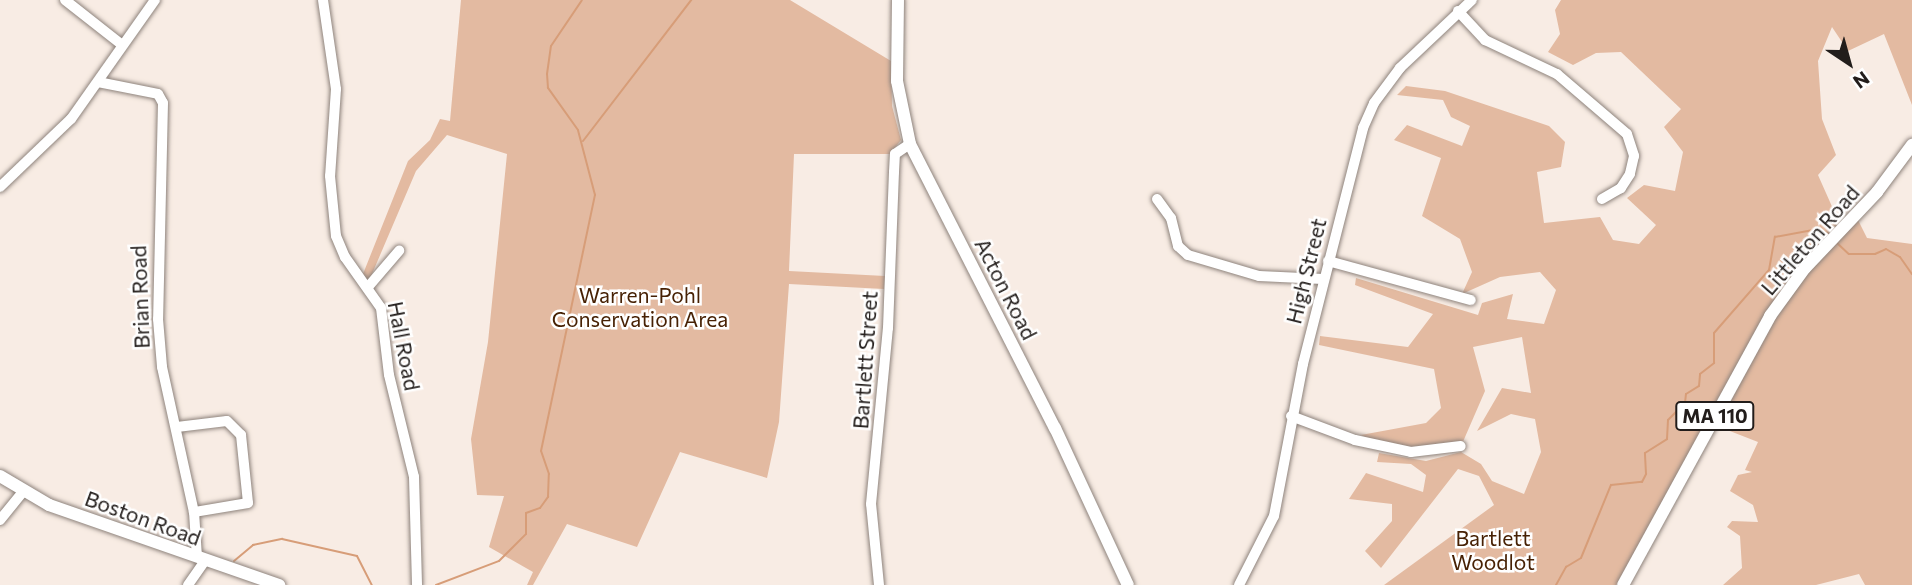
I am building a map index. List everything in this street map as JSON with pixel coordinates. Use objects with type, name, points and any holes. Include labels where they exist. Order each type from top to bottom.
[{"type":"main road","name":"Acton Road","points":[[898,0],[897,81],[910,144],[1045,407],[1128,585]]},
{"type":"main road","name":"Littleton Road","points":[[1623,585],[1765,324],[1818,254],[1912,145]]},
{"type":"main road","name":"Boston Road","points":[[0,476],[23,492],[201,559],[279,585]]},
{"type":"street","points":[[65,0],[121,44]]},
{"type":"street","points":[[0,187],[51,142],[98,82],[121,44],[155,0]]},
{"type":"street","name":"Hall Road","points":[[323,0],[335,86],[330,176],[336,236],[345,257],[381,306],[388,375],[411,456],[417,585]]},
{"type":"street","name":"High Street","points":[[1239,585],[1274,516],[1291,416],[1358,141],[1374,103],[1400,68],[1472,0]]},
{"type":"street","points":[[1458,11],[1485,40],[1557,74],[1627,134],[1634,156],[1630,174],[1621,188],[1602,199]]},
{"type":"street","name":"Brian Road","points":[[98,82],[158,94],[163,103],[158,319],[162,367],[177,427],[201,559]]},
{"type":"street","name":"Bartlett Street","points":[[879,585],[871,504],[888,328],[895,154],[910,144]]},
{"type":"street","points":[[1157,199],[1171,218],[1178,246],[1188,255],[1259,276],[1324,279]]},
{"type":"street","points":[[368,287],[399,251]]},
{"type":"street","points":[[1328,261],[1471,300]]},
{"type":"street","points":[[1291,416],[1355,440],[1411,452],[1461,446]]},
{"type":"street","points":[[177,427],[227,421],[241,435],[248,503],[194,512]]},
{"type":"street","points":[[0,520],[23,492]]},
{"type":"street","points":[[188,585],[201,559]]},
{"type":"green space","name":"Warren-Pohl Conservation Area","points":[[461,0],[790,0],[891,61],[892,106],[901,140],[890,154],[794,154],[789,271],[885,276],[884,289],[789,284],[779,422],[767,478],[680,452],[637,547],[567,524],[533,585],[527,585],[533,572],[489,547],[504,496],[477,495],[471,439],[488,342],[507,154],[447,135],[416,171],[369,281],[363,274],[408,161],[430,140],[440,119],[450,121]]},
{"type":"green space","name":"Bartlett Woodlot","points":[[1561,0],[1912,0],[1912,105],[1884,34],[1848,51],[1832,27],[1818,61],[1822,119],[1836,155],[1818,175],[1842,229],[1792,284],[1623,585],[1384,585],[1494,505],[1479,476],[1458,469],[1381,568],[1365,551],[1392,521],[1392,504],[1349,499],[1366,473],[1423,492],[1426,475],[1411,464],[1377,462],[1379,453],[1426,461],[1461,452],[1481,464],[1492,481],[1524,494],[1541,452],[1535,419],[1511,414],[1477,431],[1502,388],[1531,393],[1522,337],[1473,347],[1485,391],[1462,444],[1437,451],[1379,445],[1361,435],[1426,423],[1441,408],[1434,369],[1319,345],[1320,336],[1408,347],[1433,314],[1355,285],[1356,278],[1478,315],[1482,303],[1513,294],[1507,319],[1544,324],[1556,290],[1540,272],[1500,277],[1462,294],[1472,272],[1460,239],[1422,216],[1441,158],[1394,140],[1407,125],[1462,146],[1470,126],[1451,117],[1443,100],[1397,95],[1406,86],[1445,91],[1549,126],[1565,142],[1561,167],[1537,172],[1544,223],[1600,217],[1613,240],[1639,244],[1656,225],[1627,198],[1644,185],[1675,191],[1683,152],[1664,127],[1681,109],[1621,52],[1596,53],[1573,65],[1548,52],[1560,34],[1555,10]]},
{"type":"green space","points":[[1858,220],[1867,238],[1912,244],[1912,585],[1865,585],[1859,574],[1816,585],[1723,585],[1742,568],[1740,536],[1727,527],[1732,521],[1758,522],[1753,505],[1730,491],[1738,475],[1752,472],[1745,470],[1758,442],[1717,426],[1775,320],[1808,273]]},
{"type":"waterway","points":[[436,585],[499,561],[526,534],[526,513],[540,508],[548,497],[549,474],[541,451],[595,195],[578,130],[548,88],[547,74],[551,46],[582,0]]},
{"type":"waterway","points":[[583,141],[691,0]]},
{"type":"waterway","points":[[1556,585],[1566,567],[1581,558],[1611,485],[1642,482],[1646,474],[1645,453],[1667,439],[1668,420],[1685,403],[1686,394],[1699,386],[1700,374],[1714,363],[1714,333],[1769,270],[1775,237],[1818,229],[1829,234]]},
{"type":"waterway","points":[[1837,243],[1849,254],[1875,254],[1886,249],[1900,257],[1912,274]]},
{"type":"waterway","points":[[234,561],[253,545],[282,539],[357,556],[372,585]]}]
